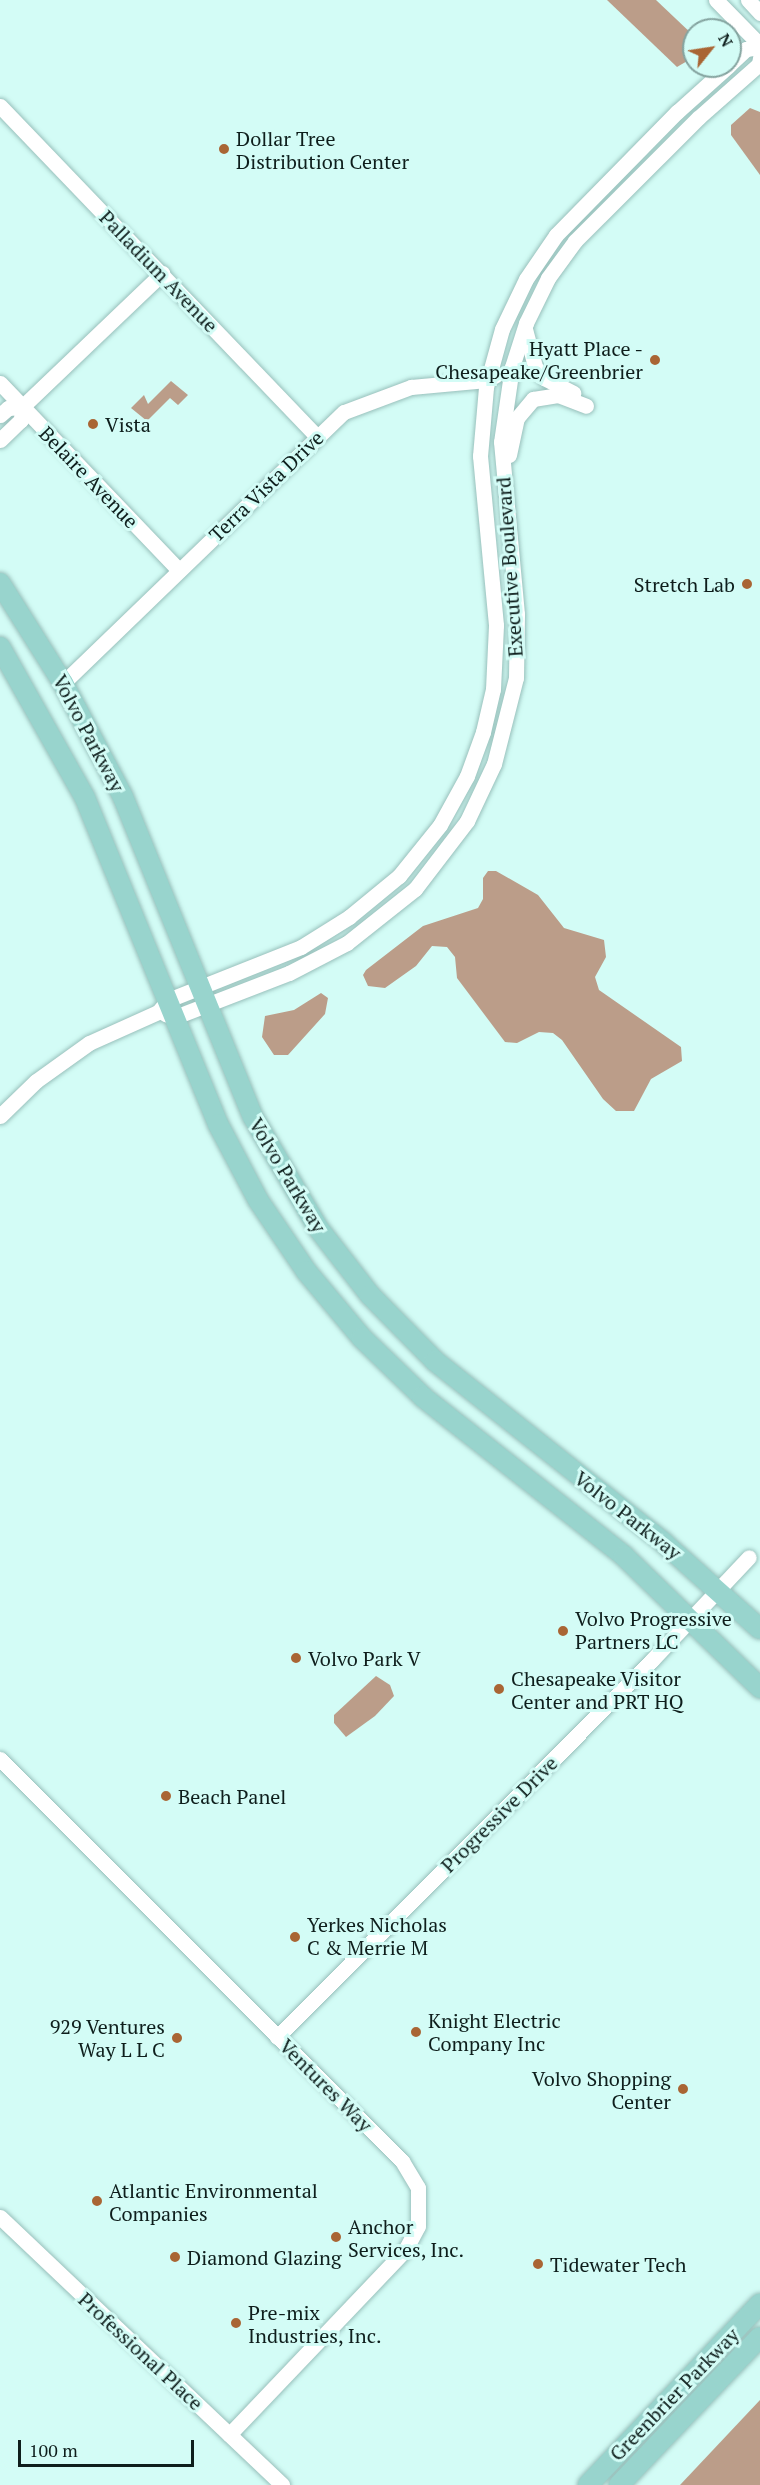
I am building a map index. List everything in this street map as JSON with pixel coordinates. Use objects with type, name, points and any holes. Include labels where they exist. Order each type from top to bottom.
[{"type":"main road","name":"Volvo Parkway","points":[[0,583],[63,683],[141,837],[235,1078],[273,1155],[318,1228],[370,1295],[454,1378],[718,1589],[760,1629]]},
{"type":"main road","name":"Volvo Parkway","points":[[0,646],[86,798],[167,1009],[237,1162],[281,1236],[333,1305],[423,1397],[624,1556],[760,1688]]},
{"type":"main road","name":"Greenbrier Parkway","points":[[588,2485],[760,2304]]},
{"type":"main road","name":"Greenbrier Parkway","points":[[619,2485],[760,2337]]},
{"type":"street","points":[[716,0],[760,46]]},
{"type":"street","points":[[748,0],[760,13]]},
{"type":"street","name":"Executive Boulevard","points":[[742,53],[746,49],[760,46]]},
{"type":"street","name":"Executive Boulevard","points":[[0,1116],[36,1081],[88,1043],[204,995],[309,964],[365,932],[415,889],[467,821],[494,764],[516,678],[517,614],[501,442],[512,367],[525,326],[548,278],[575,241],[698,118],[759,64],[760,58]]},
{"type":"street","name":"Executive Boulevard","points":[[204,995],[301,947],[366,905],[399,876],[427,843],[467,776],[489,710],[497,646],[480,456],[488,380],[502,329],[546,249],[677,112],[715,78]]},
{"type":"street","name":"Palladium Avenue","points":[[0,106],[316,436]]},
{"type":"street","points":[[0,415],[8,408],[22,406],[162,273]]},
{"type":"street","points":[[504,488],[514,423],[528,403],[549,395],[586,406],[578,396],[544,378],[535,367],[525,326]]},
{"type":"street","name":"Terra Vista Drive","points":[[63,683],[316,436],[344,412],[369,400],[411,387],[488,380],[512,367]]},
{"type":"street","name":"Belaire Avenue","points":[[0,383],[179,570]]},
{"type":"street","points":[[0,440],[21,420],[22,406]]},
{"type":"street","name":"Progressive Drive","points":[[277,2037],[691,1619],[749,1557]]},
{"type":"street","name":"Ventures Way","points":[[0,1759],[402,2161],[418,2188],[420,2215],[413,2238],[405,2250],[229,2435]]},
{"type":"street","name":"Professional Place","points":[[0,2217],[282,2485]]},
{"type":"shaded area","points":[[607,0],[656,0],[682,25],[682,64],[677,67]]},
{"type":"shaded area","points":[[750,108],[760,112],[760,175],[731,135],[731,125]]},
{"type":"shaded area","points":[[171,381],[188,395],[178,405],[170,398],[147,421],[131,408],[144,395],[148,404]]},
{"type":"shaded area","points":[[488,871],[496,871],[538,895],[564,928],[604,940],[606,957],[595,977],[599,990],[681,1047],[682,1061],[651,1079],[634,1111],[616,1111],[603,1099],[562,1040],[553,1033],[539,1032],[517,1043],[505,1042],[457,978],[455,957],[447,947],[432,946],[416,966],[385,988],[368,986],[363,975],[366,970],[423,926],[478,908],[483,899],[483,878]]},
{"type":"shaded area","points":[[321,993],[328,998],[325,1014],[288,1055],[274,1055],[262,1037],[265,1016],[294,1010]]},
{"type":"shaded area","points":[[376,1676],[390,1685],[394,1696],[375,1716],[346,1737],[334,1723],[334,1715]]},
{"type":"shaded area","points":[[760,2400],[760,2485],[680,2485]]},
{"type":"place","name":"Dollar Tree Distribution Center","points":[[224,149]]},
{"type":"place","name":"Hyatt Place - Chesapeake/Greenbrier","points":[[655,360]]},
{"type":"place","name":"Vista","points":[[93,424]]},
{"type":"place","name":"Stretch Lab","points":[[747,584]]},
{"type":"place","name":"Volvo Progressive Partners LC","points":[[563,1631]]},
{"type":"place","name":"Volvo Park V","points":[[296,1658]]},
{"type":"place","name":"Chesapeake Visitor Center and PRT HQ","points":[[499,1689]]},
{"type":"place","name":"Beach Panel","points":[[166,1796]]},
{"type":"place","name":"Yerkes Nicholas C & Merrie M","points":[[295,1937]]},
{"type":"place","name":"Knight Electric Company Inc","points":[[416,2032]]},
{"type":"place","name":"929 Ventures Way L L C","points":[[177,2038]]},
{"type":"place","name":"Volvo Shopping Center","points":[[683,2089]]},
{"type":"place","name":"Atlantic Environmental Companies","points":[[97,2201]]},
{"type":"place","name":"Anchor Services, Inc.","points":[[336,2237]]},
{"type":"place","name":"Diamond Glazing","points":[[175,2257]]},
{"type":"place","name":"Tidewater Tech","points":[[538,2264]]},
{"type":"place","name":"Pre-mix Industries, Inc.","points":[[236,2323]]}]
